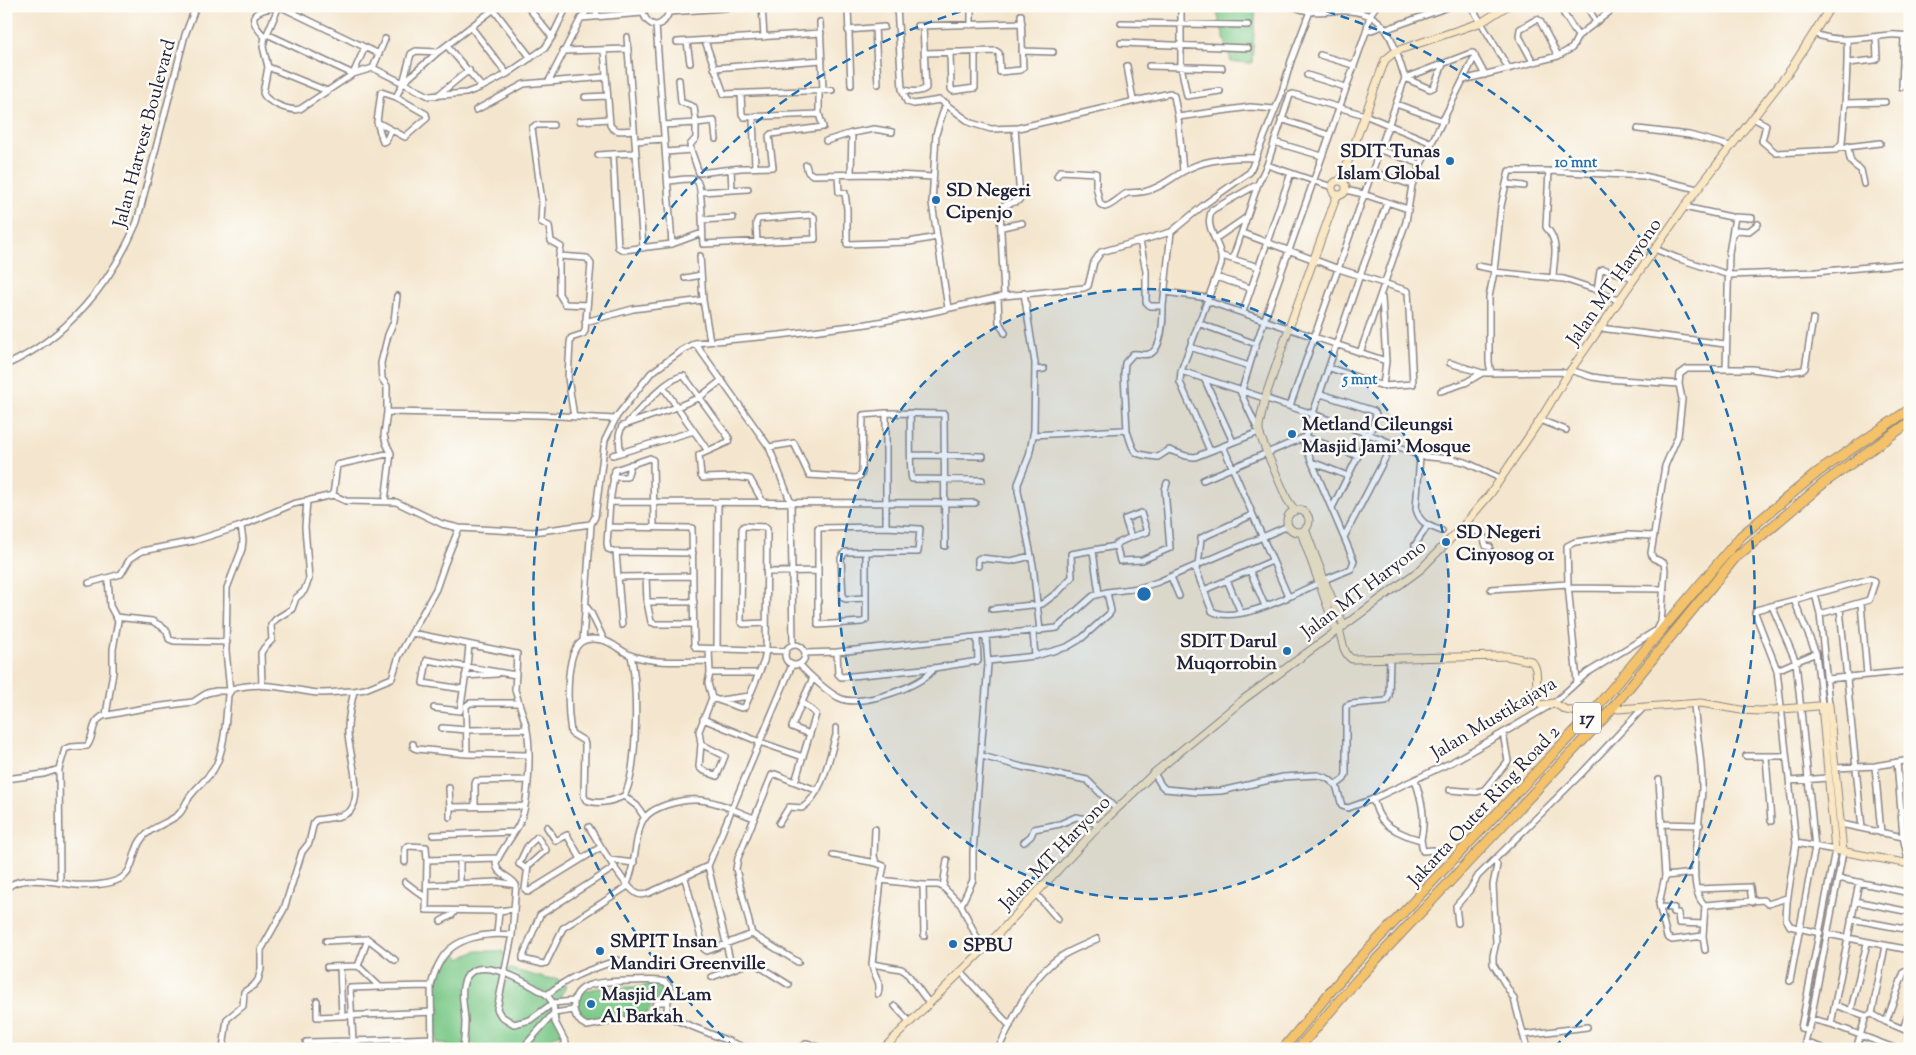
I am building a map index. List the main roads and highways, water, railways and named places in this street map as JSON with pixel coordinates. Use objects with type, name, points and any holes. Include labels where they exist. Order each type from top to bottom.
[{"type":"highway","name":"Jakarta Outer Ring Road 2","points":[[1283,1049],[1346,972],[1590,716],[1741,536],[1818,472],[1910,409]]},
{"type":"highway","name":"Jakarta Outer Ring Road 2","points":[[1298,1049],[1356,981],[1604,718],[1735,558],[1825,482],[1910,422]]},
{"type":"tunnel","points":[[1578,712],[1612,710]]},
{"type":"place","name":"SDIT Tunas Islam Global","points":[[1450,161]]},
{"type":"place","name":"SD Negeri Cipenjo","points":[[936,200]]},
{"type":"place","name":"Metland Cileungsi Masjid Jami' Mosque","points":[[1292,434]]},
{"type":"place","name":"SD Negeri Cinyosog 01","points":[[1446,542]]},
{"type":"place","name":"SDIT Darul Muqorrobin","points":[[1287,651]]},
{"type":"place","name":"SPBU","points":[[953,944]]},
{"type":"place","name":"SMPIT Insan Mandiri Greenville","points":[[600,951]]},
{"type":"place","name":"Masjid ALam Al Barkah","points":[[591,1004]]}]
